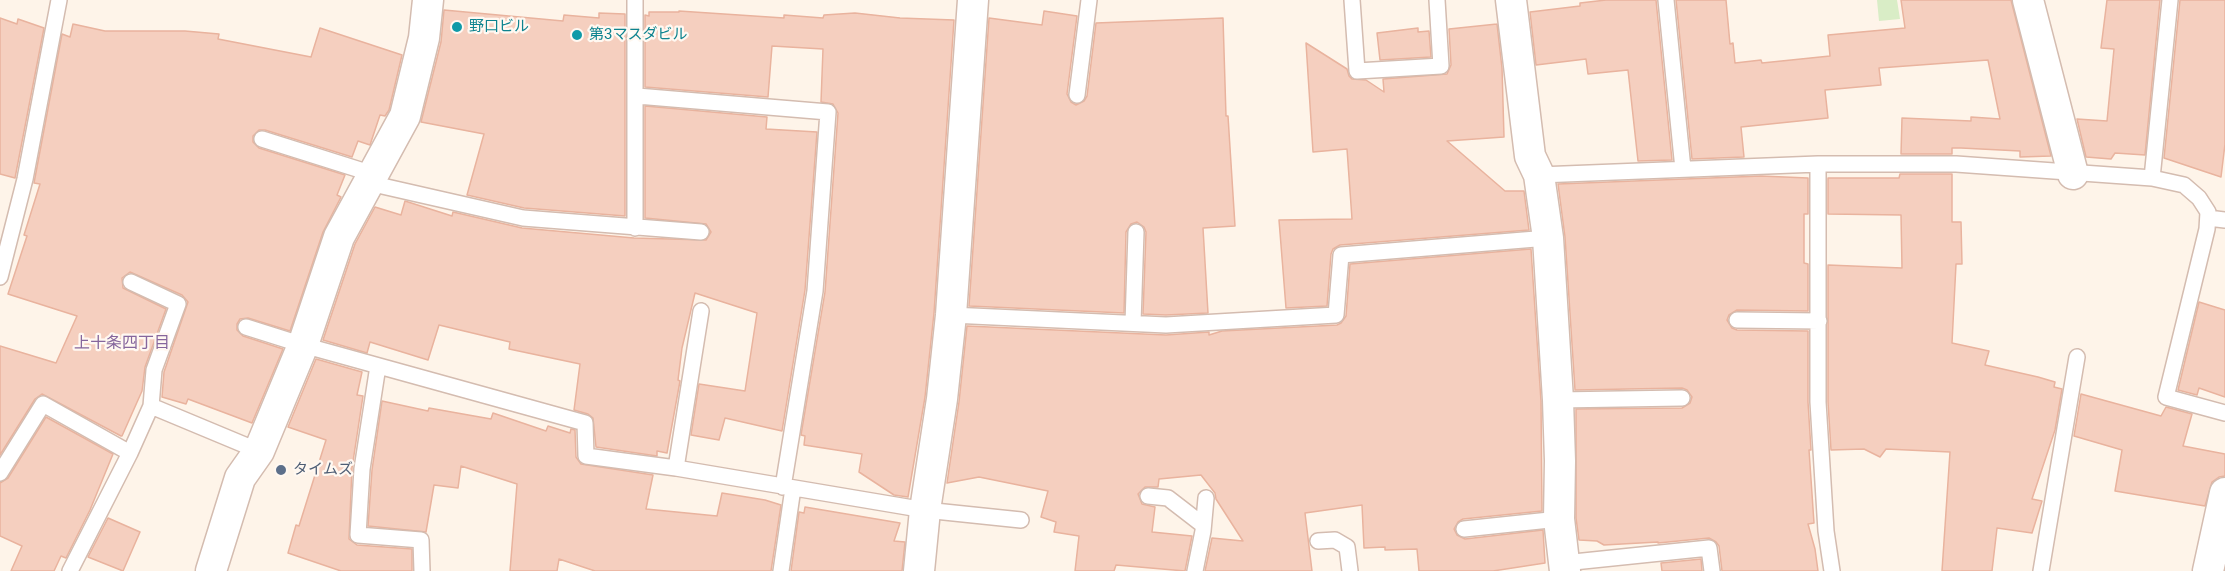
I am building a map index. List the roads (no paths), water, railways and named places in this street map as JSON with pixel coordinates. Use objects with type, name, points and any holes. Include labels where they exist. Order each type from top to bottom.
[{"type":"street","points":[[211,571],[240,478],[259,451],[303,345],[339,237],[405,116],[424,38],[428,0]]},
{"type":"street","points":[[919,571],[951,315],[973,0]]},
{"type":"street","points":[[1510,0],[1530,156],[1539,175],[1548,238],[1558,400],[1559,519],[1565,567]]},
{"type":"street","points":[[2028,0],[2073,174]]},
{"type":"street","points":[[2208,571],[2225,493]]},
{"type":"lane","points":[[0,278],[25,178],[59,0]]},
{"type":"lane","points":[[635,0],[637,96],[635,228]]},
{"type":"lane","points":[[1077,95],[1089,0]]},
{"type":"lane","points":[[1352,0],[1357,71],[1441,66],[1437,0]]},
{"type":"lane","points":[[1666,0],[1683,169]]},
{"type":"lane","points":[[2152,178],[2170,0]]},
{"type":"lane","points":[[637,96],[828,112],[815,291],[788,488],[781,571]]},
{"type":"lane","points":[[262,139],[371,178],[523,218],[701,232]]},
{"type":"lane","points":[[1539,175],[1818,164],[1956,164],[2152,178],[2184,185],[2199,198],[2208,212],[2208,218],[2166,397],[2225,413]]},
{"type":"lane","points":[[1818,164],[1818,402],[1826,531],[1833,571]]},
{"type":"lane","points":[[2208,218],[2225,220]]},
{"type":"lane","points":[[1132,323],[1136,231]]},
{"type":"lane","points":[[951,315],[1166,324],[1336,315],[1341,255],[1548,238]]},
{"type":"lane","points":[[70,571],[130,453],[151,406],[154,370],[178,304],[131,282]]},
{"type":"lane","points":[[676,468],[701,311]]},
{"type":"lane","points":[[1737,320],[1819,321]]},
{"type":"lane","points":[[246,327],[585,423],[586,456],[676,468],[925,510],[1021,520]]},
{"type":"lane","points":[[2042,571],[2077,357]]},
{"type":"lane","points":[[378,366],[362,469],[358,535],[421,540],[422,571]]},
{"type":"lane","points":[[1558,400],[1682,398]]},
{"type":"lane","points":[[0,473],[43,404],[130,453]]},
{"type":"lane","points":[[151,406],[259,451]]},
{"type":"lane","points":[[1148,496],[1168,498],[1203,525]]},
{"type":"lane","points":[[1195,571],[1206,498]]},
{"type":"lane","points":[[1464,529],[1559,519]]},
{"type":"lane","points":[[1318,541],[1335,540],[1347,547],[1350,571]]},
{"type":"lane","points":[[1565,567],[1709,548],[1712,571]]},
{"type":"place","name":"野口ビル","points":[[457,27]]},
{"type":"place","name":"第3マスダビル","points":[[577,35]]},
{"type":"place","name":"タイムズ","points":[[281,470]]},
{"type":"district","name":"上十条四丁目","points":[[122,344]]}]
